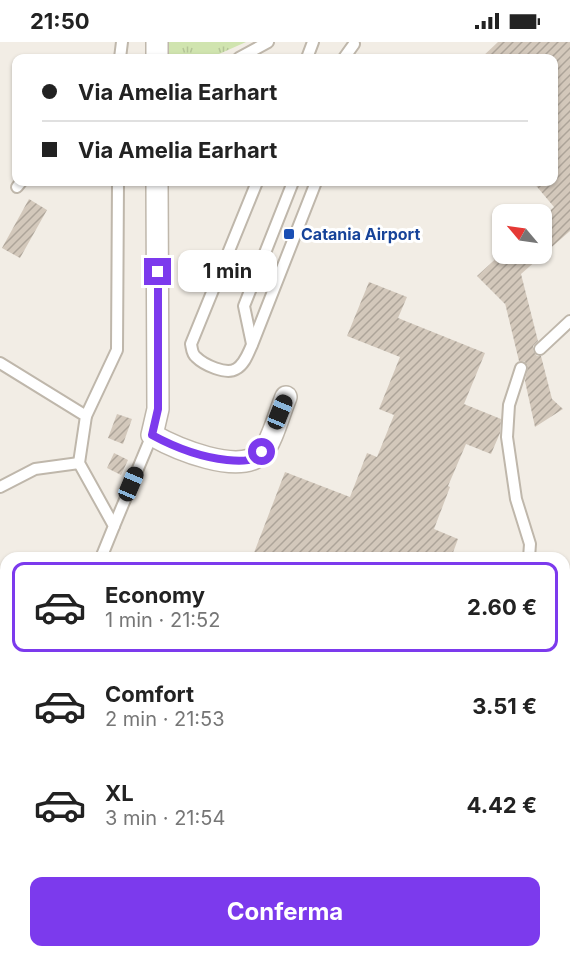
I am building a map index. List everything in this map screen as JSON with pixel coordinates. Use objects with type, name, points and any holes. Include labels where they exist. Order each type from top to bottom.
[{"type":"street","points":[[157,186],[158,409],[152,435],[192,454],[227,460],[255,458],[268,444],[286,397]]},
{"type":"lane","points":[[246,54],[268,42]]},
{"type":"lane","points":[[114,526],[79,463],[86,416],[117,350],[118,186]]},
{"type":"lane","points":[[255,186],[191,344],[195,357],[214,368],[227,372],[243,363],[252,345],[314,186]]},
{"type":"lane","points":[[252,345],[244,306],[291,186]]},
{"type":"lane","points":[[540,349],[570,321]]},
{"type":"lane","points":[[0,363],[86,416]]},
{"type":"lane","points":[[521,368],[509,405],[507,437],[516,499],[530,544],[529,552]]},
{"type":"lane","points":[[104,552],[152,435]]},
{"type":"lane","points":[[0,487],[35,469],[79,463]]},
{"type":"green space","points":[[166,42],[246,42],[219,54],[165,54]]},
{"type":"building","points":[[498,42],[570,42],[570,231],[552,247],[552,209],[554,207],[536,186],[558,186],[558,54],[485,54]]},
{"type":"building","points":[[29,199],[47,210],[20,258],[2,248]]},
{"type":"building","points":[[492,262],[532,264],[521,274],[538,341],[533,346],[533,351],[537,356],[541,356],[552,399],[563,409],[535,427],[525,381],[528,366],[524,361],[519,361],[505,303],[477,276]]},
{"type":"building","points":[[369,282],[407,297],[398,318],[485,353],[464,404],[501,419],[500,433],[491,454],[466,444],[448,486],[450,487],[434,529],[458,539],[453,552],[254,552],[285,472],[350,497],[367,453],[377,457],[394,415],[379,409],[400,357],[347,336]]},
{"type":"building","points":[[117,414],[132,419],[123,444],[108,438]]},
{"type":"building","points":[[114,453],[128,460],[121,475],[107,468]]},
{"type":"place","name":"Catania Airport","points":[[289,234]]},
{"type":"route","points":[[158,272],[158,409],[152,435],[178,449],[208,458],[247,460],[255,458],[262,452]]}]
